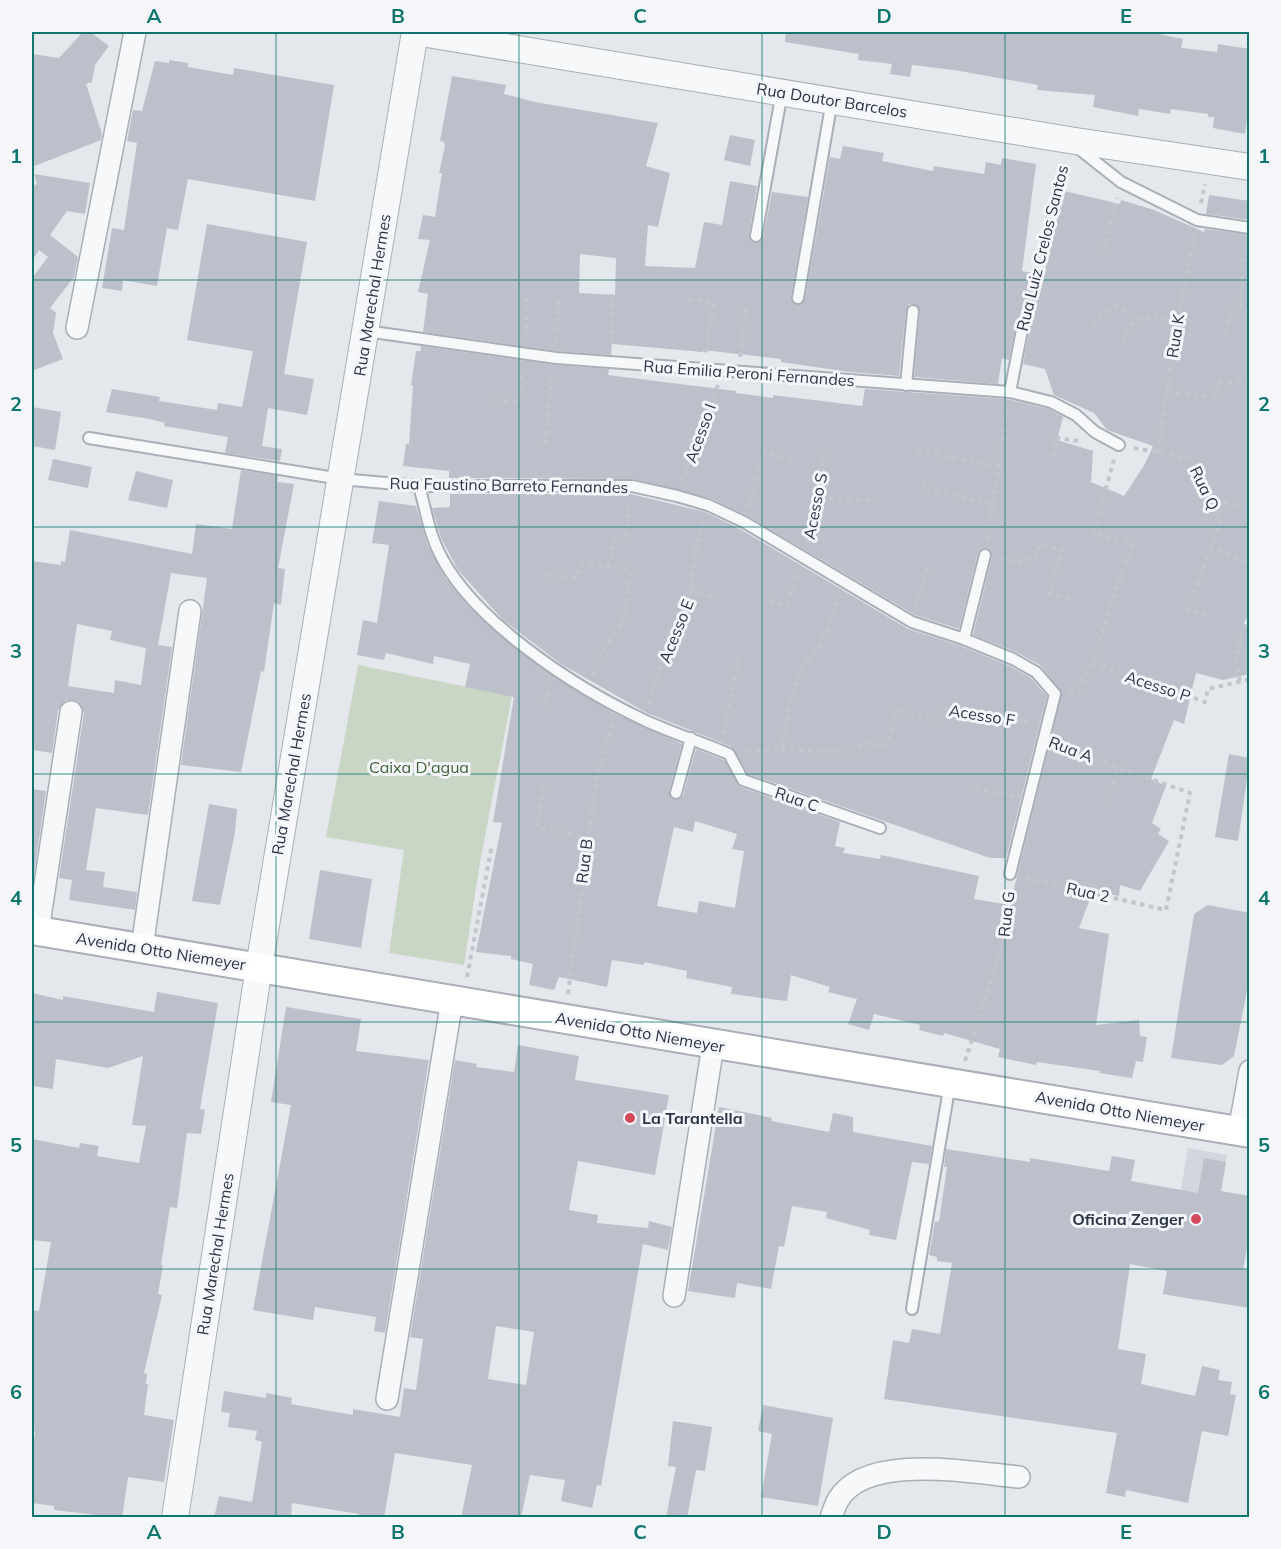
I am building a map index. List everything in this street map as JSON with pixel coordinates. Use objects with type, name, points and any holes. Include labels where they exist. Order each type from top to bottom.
[{"type":"main road","name":"Avenida Otto Niemeyer","points":[[35,930],[1244,1132]]},
{"type":"street","points":[[77,328],[135,32]]},
{"type":"street","name":"Rua Doutor Barcelos","points":[[415,32],[832,99],[1069,140],[1250,167]]},
{"type":"street","name":"Rua Marechal Hermes","points":[[175,1518],[259,968],[415,32]]},
{"type":"street","points":[[142,948],[190,611]]},
{"type":"street","points":[[35,930],[70,712]]},
{"type":"street","points":[[387,1399],[452,1000]]},
{"type":"street","points":[[674,1296],[713,1045]]},
{"type":"street","points":[[1244,1132],[1250,1071]]},
{"type":"street","points":[[831,1518],[838,1499],[852,1485],[872,1476],[912,1468],[1019,1477]]},
{"type":"lane","points":[[756,236],[782,92]]},
{"type":"lane","points":[[798,298],[832,99]]},
{"type":"lane","points":[[1069,140],[1121,183],[1197,220],[1247,228]]},
{"type":"lane","points":[[906,385],[914,310]]},
{"type":"lane","name":"Rua Luiz Crelos Santos","points":[[1010,392],[1022,330]]},
{"type":"lane","name":"Rua Emilia Peroni Fernandes","points":[[366,331],[556,358],[1010,392],[1051,402],[1076,415],[1095,432],[1119,445]]},
{"type":"lane","name":"Rua Faustino Barreto Fernandes","points":[[89,438],[341,479],[419,486],[632,486],[677,496],[708,505],[744,522],[912,622],[964,639],[1036,672],[1055,694]]},
{"type":"lane","points":[[419,486],[436,548],[469,597],[494,623],[588,688],[644,720],[724,752]]},
{"type":"lane","points":[[964,639],[985,555]]},
{"type":"lane","name":"Rua A","points":[[1043,740],[1055,694]]},
{"type":"lane","points":[[676,793],[691,738]]},
{"type":"lane","name":"Rua G","points":[[1010,874],[1043,740]]},
{"type":"lane","name":"Rua C","points":[[724,752],[743,780],[880,828]]},
{"type":"lane","points":[[912,1309],[954,1084]]},
{"type":"path","name":"Rua Luiz Crelos Santos","points":[[1022,330],[1041,241],[1054,201],[1069,140]]},
{"type":"path","name":"Rua K","points":[[1158,452],[1177,322],[1210,160]]},
{"type":"path","points":[[1103,251],[1121,183]]},
{"type":"path","points":[[1226,333],[1233,307],[1241,308],[1247,228]]},
{"type":"path","points":[[611,294],[611,362]]},
{"type":"path","points":[[688,299],[714,303],[703,370]]},
{"type":"path","points":[[1092,324],[1116,306],[1139,319],[1155,316],[1177,322]]},
{"type":"path","points":[[739,370],[746,307]]},
{"type":"path","points":[[1123,343],[1136,317]]},
{"type":"path","name":"Acesso I","points":[[677,496],[723,370]]},
{"type":"path","points":[[1167,392],[1215,397],[1218,383],[1250,381]]},
{"type":"path","points":[[1010,392],[985,555],[1014,562],[1036,558],[1039,545],[1062,549],[1050,594],[1070,598]]},
{"type":"path","points":[[1055,694],[1079,690],[1093,660],[1132,543],[1093,533],[1119,445]]},
{"type":"path","name":"Rua Q","points":[[1119,445],[1192,459],[1214,501],[1220,523],[1188,609],[1207,615]]},
{"type":"path","points":[[917,451],[998,466]]},
{"type":"path","points":[[744,522],[765,452],[792,459]]},
{"type":"path","name":"Acesso S","points":[[770,601],[786,606],[803,558],[820,498],[824,453]]},
{"type":"path","points":[[924,482],[923,488],[993,504]]},
{"type":"path","points":[[609,566],[615,538],[626,540],[632,486]]},
{"type":"path","points":[[820,498],[875,500]]},
{"type":"path","points":[[1214,501],[1250,508]]},
{"type":"path","name":"Acesso E","points":[[644,720],[656,679],[690,601],[695,552],[708,505]]},
{"type":"path","points":[[1211,547],[1250,564]]},
{"type":"path","points":[[545,575],[577,578],[580,565],[609,566],[631,570],[622,625],[602,651],[588,688]]},
{"type":"path","points":[[912,622],[928,566]]},
{"type":"path","points":[[781,748],[790,705],[802,667],[822,642],[845,584]]},
{"type":"path","points":[[691,589],[719,599]]},
{"type":"path","points":[[1240,681],[1237,669],[1239,638],[1250,612]]},
{"type":"path","points":[[724,752],[739,658]]},
{"type":"path","name":"Acesso P","points":[[1093,660],[1142,683],[1205,702],[1208,689],[1250,679]]},
{"type":"path","name":"Rua B","points":[[565,1018],[587,837],[597,775],[620,706]]},
{"type":"path","name":"Acesso F","points":[[724,752],[781,748],[856,753],[862,743],[887,745],[897,709],[937,721],[942,708],[1000,716],[1046,727]]},
{"type":"path","name":"Rua A","points":[[1043,740],[1190,793],[1166,910]]},
{"type":"path","points":[[1108,802],[1119,767]]},
{"type":"path","points":[[543,787],[537,828],[587,837]]},
{"type":"path","points":[[975,789],[1028,798]]},
{"type":"path","points":[[472,951],[492,845]]},
{"type":"path","name":"Rua 2","points":[[1010,874],[1166,910]]},
{"type":"path","name":"Rua G","points":[[954,1084],[1005,937],[1010,874]]},
{"type":"shaded area","name":"Oficina Zenger","points":[[1188,1148],[1227,1155],[1201,1301],[1163,1294]]},
{"type":"green space","name":"Caixa D'agua","points":[[358,665],[512,696],[480,862],[464,965],[389,953],[404,850],[326,837]]},
{"type":"building","points":[[83,32],[90,32],[109,46],[95,65],[92,82],[86,84],[102,134],[101,140],[32,167],[32,54],[59,58]]},
{"type":"building","points":[[786,32],[1149,32],[1183,39],[1181,48],[1217,52],[1218,44],[1250,49],[1250,120],[1247,120],[1245,134],[1213,128],[1214,117],[1208,117],[1208,114],[1171,109],[1170,114],[1139,109],[1138,116],[1093,107],[1095,95],[1037,90],[1038,85],[954,70],[912,65],[910,77],[890,74],[892,64],[858,60],[859,54],[785,42]]},
{"type":"building","points":[[169,60],[188,63],[188,67],[233,75],[234,68],[334,85],[315,201],[188,179],[178,230],[167,228],[157,286],[123,280],[122,291],[102,288],[112,228],[124,230],[137,143],[127,141],[133,110],[142,111],[155,61],[169,63]]},
{"type":"building","points":[[452,76],[506,85],[504,94],[535,102],[658,123],[646,166],[670,173],[658,227],[648,225],[645,266],[695,268],[704,222],[722,225],[730,181],[757,186],[749,235],[754,243],[759,243],[763,238],[772,192],[808,197],[791,297],[796,305],[801,305],[805,299],[830,157],[840,159],[843,146],[884,153],[882,161],[933,171],[934,166],[984,174],[986,162],[1001,165],[1002,158],[1036,164],[1022,271],[1044,275],[1064,191],[1120,204],[1121,200],[1154,210],[1204,232],[1205,229],[1250,235],[1250,611],[1243,624],[1250,627],[1250,674],[1223,680],[1196,673],[1184,724],[1174,720],[1151,779],[1166,786],[1152,823],[1161,829],[1158,834],[1169,841],[1140,891],[1120,885],[1119,896],[1093,891],[1079,928],[1109,934],[1096,1025],[1139,1020],[1140,1036],[1147,1037],[1143,1062],[1136,1061],[1132,1078],[1037,1062],[1036,1065],[998,1057],[1000,1049],[944,1033],[943,1036],[919,1030],[920,1025],[874,1014],[869,1030],[848,1024],[857,999],[828,992],[830,987],[791,975],[787,1001],[731,994],[732,987],[686,978],[687,971],[644,962],[644,965],[612,960],[607,987],[559,977],[554,990],[529,985],[533,964],[511,959],[511,956],[476,952],[502,823],[493,822],[514,697],[465,687],[470,664],[434,656],[433,664],[386,653],[384,660],[357,655],[363,620],[377,623],[389,545],[372,543],[379,501],[416,506],[427,544],[446,579],[468,606],[522,654],[613,713],[682,744],[669,791],[671,799],[677,800],[683,796],[696,749],[724,760],[741,787],[840,822],[835,846],[845,848],[843,853],[880,859],[881,855],[979,876],[974,899],[1010,905],[1062,693],[1040,665],[1016,652],[973,635],[992,557],[987,548],[982,548],[978,553],[959,629],[915,615],[748,516],[710,498],[632,479],[449,478],[449,471],[403,466],[406,444],[409,444],[413,385],[411,385],[416,351],[421,351],[421,346],[555,365],[609,369],[608,375],[736,391],[736,393],[773,398],[773,395],[862,406],[865,389],[1006,399],[1049,409],[1063,417],[1057,440],[1093,451],[1091,482],[1124,496],[1145,464],[1153,446],[1107,430],[1094,413],[1054,395],[1045,369],[1023,364],[1029,331],[1024,323],[1019,323],[1015,328],[1009,360],[1002,358],[998,384],[914,377],[920,312],[914,304],[909,304],[906,310],[899,376],[850,372],[781,362],[781,359],[703,350],[703,352],[612,344],[611,355],[557,351],[423,332],[428,294],[418,292],[430,240],[418,239],[423,215],[435,217],[442,173],[439,173],[445,146],[444,142],[440,141]],"holes":[[[580,254],[616,258],[615,295],[579,293]],[[695,821],[737,834],[732,849],[744,851],[735,908],[699,901],[697,913],[657,906],[674,827],[693,832]]]},
{"type":"building","points":[[730,135],[755,140],[750,166],[724,160]]},
{"type":"building","points":[[34,174],[90,183],[85,214],[67,211],[50,235],[78,257],[74,277],[50,308],[56,313],[53,333],[63,359],[32,371],[32,278],[48,257],[39,250],[32,261],[32,186],[37,184]]},
{"type":"building","points":[[1209,195],[1250,201],[1250,220],[1206,214]]},
{"type":"building","points":[[207,224],[307,242],[284,374],[314,379],[307,415],[268,408],[262,446],[282,449],[280,461],[225,453],[228,437],[164,426],[165,423],[150,419],[106,412],[112,389],[160,397],[159,401],[217,410],[218,403],[242,407],[253,351],[187,340]]},
{"type":"building","points":[[32,407],[61,412],[55,450],[32,446]]},
{"type":"building","points":[[53,459],[92,467],[88,488],[48,480]]},
{"type":"building","points":[[241,470],[278,476],[277,482],[294,484],[278,568],[285,569],[281,605],[274,603],[264,672],[261,671],[241,772],[181,765],[207,578],[171,573],[158,645],[172,647],[148,815],[96,808],[86,870],[105,872],[103,887],[137,892],[135,910],[69,900],[72,880],[59,878],[84,713],[78,702],[66,700],[58,710],[52,753],[32,750],[32,561],[61,565],[61,561],[65,562],[70,530],[192,554],[196,524],[232,529]],"holes":[[[77,624],[112,631],[110,640],[146,648],[141,685],[115,680],[114,693],[68,686]]]},
{"type":"building","points":[[136,471],[173,480],[167,508],[128,500]]},
{"type":"building","points":[[450,494],[631,494],[705,512],[740,529],[908,629],[961,646],[1010,666],[1031,678],[1047,696],[1006,858],[990,858],[748,774],[732,747],[647,713],[561,664],[503,620],[458,570],[441,538],[432,508],[450,507]]},
{"type":"building","points":[[1229,754],[1250,758],[1238,841],[1215,837]]},
{"type":"building","points":[[32,789],[46,791],[34,874],[32,874]]},
{"type":"building","points":[[209,804],[237,809],[235,832],[220,905],[192,901]]},
{"type":"building","points":[[320,870],[372,879],[361,948],[309,939]]},
{"type":"building","points":[[1208,905],[1250,913],[1250,971],[1245,1001],[1234,1056],[1222,1065],[1171,1058],[1194,914]]},
{"type":"building","points":[[157,992],[218,1003],[200,1109],[205,1110],[201,1134],[187,1133],[177,1208],[170,1207],[161,1265],[163,1265],[158,1294],[162,1295],[144,1373],[147,1374],[146,1384],[148,1384],[144,1415],[174,1420],[164,1482],[128,1477],[122,1518],[54,1510],[54,1506],[32,1503],[32,1457],[35,1431],[32,1431],[32,1310],[39,1311],[51,1242],[32,1240],[32,1139],[79,1148],[80,1143],[99,1146],[97,1156],[139,1163],[146,1126],[132,1125],[143,1056],[108,1068],[56,1059],[53,1089],[32,1086],[32,993],[63,1000],[63,996],[154,1012]]},
{"type":"building","points":[[286,1007],[361,1019],[356,1051],[429,1060],[385,1333],[374,1331],[376,1317],[315,1307],[313,1320],[253,1310],[291,1105],[271,1102]]},
{"type":"building","points":[[518,1045],[579,1056],[575,1080],[669,1095],[655,1175],[578,1161],[569,1210],[598,1215],[597,1223],[648,1228],[649,1221],[672,1227],[668,1250],[643,1244],[601,1486],[597,1485],[592,1508],[561,1501],[565,1480],[530,1475],[521,1518],[461,1518],[472,1465],[395,1453],[384,1518],[359,1518],[359,1514],[292,1503],[291,1518],[214,1518],[219,1496],[252,1502],[262,1442],[255,1440],[257,1431],[228,1427],[230,1413],[221,1412],[224,1391],[266,1398],[266,1393],[292,1398],[291,1404],[353,1415],[353,1409],[400,1417],[404,1388],[416,1390],[423,1339],[410,1337],[455,1060],[477,1064],[476,1067],[514,1072]],"holes":[[[496,1326],[534,1332],[526,1385],[488,1379]]]},
{"type":"building","points":[[719,1107],[772,1118],[771,1121],[829,1132],[833,1113],[853,1117],[853,1132],[932,1146],[929,1164],[912,1162],[896,1240],[869,1235],[870,1230],[826,1218],[827,1212],[792,1206],[784,1247],[779,1246],[771,1289],[737,1283],[735,1298],[688,1291]]},
{"type":"building","points":[[946,1149],[1030,1162],[1030,1158],[1109,1171],[1112,1156],[1135,1160],[1131,1181],[1198,1193],[1204,1158],[1226,1162],[1221,1191],[1250,1196],[1250,1233],[1243,1269],[1250,1270],[1250,1308],[1163,1294],[1167,1271],[1130,1264],[1118,1349],[1146,1354],[1141,1384],[1195,1396],[1202,1366],[1220,1370],[1218,1380],[1232,1382],[1230,1394],[1236,1395],[1228,1436],[1202,1431],[1188,1503],[1126,1490],[1125,1497],[1106,1493],[1117,1433],[884,1399],[893,1340],[909,1343],[912,1329],[940,1334],[952,1263],[937,1261],[937,1257],[929,1255],[935,1221],[939,1222],[947,1167],[944,1167]]},
{"type":"building","points":[[763,1405],[833,1418],[818,1506],[761,1497],[772,1434],[758,1431]]},
{"type":"building","points":[[673,1421],[712,1427],[705,1471],[696,1470],[687,1518],[666,1518],[676,1467],[668,1466]]},
{"type":"place","name":"La Tarantella","points":[[630,1118]]},
{"type":"place","name":"Oficina Zenger","points":[[1196,1219]]}]
